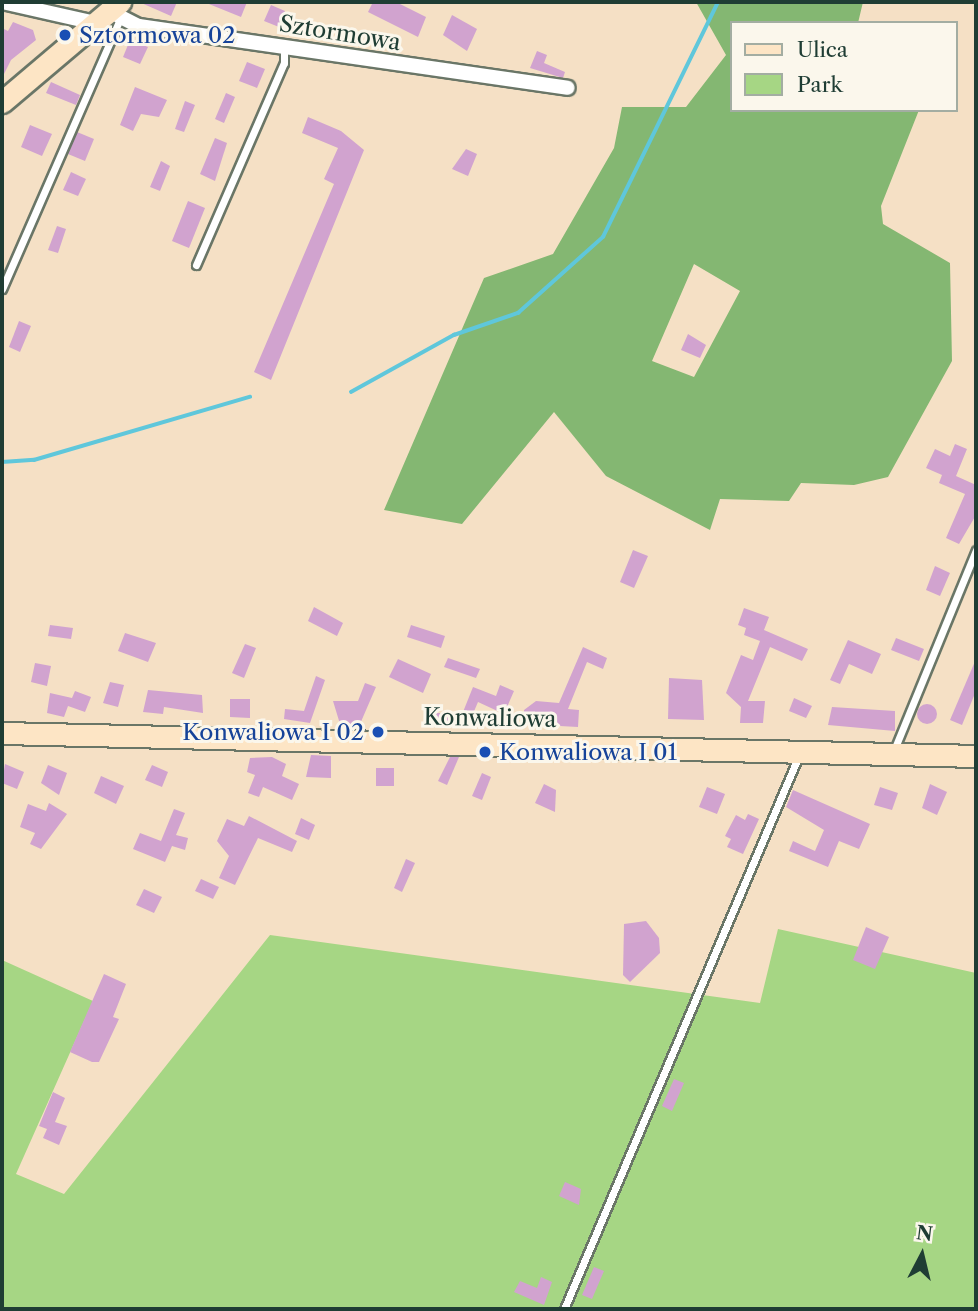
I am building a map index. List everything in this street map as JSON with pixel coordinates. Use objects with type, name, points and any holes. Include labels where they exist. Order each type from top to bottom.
[{"type":"street","name":"Sztormowa","points":[[2,2],[111,14],[284,47],[568,88]]},
{"type":"street","points":[[2,102],[111,14]]},
{"type":"street","name":"Konwaliowa","points":[[2,733],[976,756]]},
{"type":"lane","points":[[2,289],[111,14]]},
{"type":"lane","points":[[196,265],[284,63],[284,47]]},
{"type":"lane","points":[[892,754],[976,550]]},
{"type":"lane","points":[[564,1309],[800,751]]},
{"type":"green space","points":[[696,2],[863,2],[858,21],[730,21],[730,112],[918,112],[881,206],[883,224],[950,263],[952,361],[888,477],[854,485],[801,483],[789,501],[720,499],[710,530],[606,476],[554,412],[462,524],[384,510],[484,278],[553,254],[614,148],[622,107],[686,107],[726,55]],"holes":[[[694,264],[740,291],[694,377],[652,361]]]},
{"type":"green space","points":[[778,929],[976,973],[976,1309],[2,1309],[2,960],[93,1001],[16,1174],[64,1194],[270,935],[760,1003]]},
{"type":"building","points":[[139,2],[177,2],[171,16]]},
{"type":"building","points":[[204,2],[247,2],[241,17]]},
{"type":"building","points":[[373,2],[396,2],[426,17],[418,37],[368,12]]},
{"type":"building","points":[[271,5],[285,11],[279,27],[264,21]]},
{"type":"building","points":[[452,15],[477,29],[467,51],[443,35]]},
{"type":"building","points":[[13,22],[33,30],[36,40],[11,60],[2,78],[2,28],[8,31]]},
{"type":"building","points":[[130,40],[148,47],[140,64],[123,57]]},
{"type":"building","points":[[537,51],[547,55],[544,63],[565,72],[563,78],[530,68]]},
{"type":"building","points":[[247,62],[265,69],[257,88],[239,81]]},
{"type":"building","points":[[51,82],[80,95],[76,105],[46,93]]},
{"type":"building","points":[[135,87],[167,100],[159,117],[141,114],[133,131],[120,125]]},
{"type":"building","points":[[226,93],[235,97],[224,123],[215,119]]},
{"type":"building","points":[[185,101],[195,105],[184,132],[175,129]]},
{"type":"building","points":[[308,117],[341,131],[364,150],[271,380],[254,372],[334,184],[324,179],[338,148],[302,133]]},
{"type":"building","points":[[30,125],[52,134],[42,156],[21,147]]},
{"type":"building","points":[[77,132],[94,139],[85,161],[68,154]]},
{"type":"building","points":[[215,138],[227,143],[215,181],[200,174]]},
{"type":"building","points":[[466,149],[477,154],[468,176],[452,169]]},
{"type":"building","points":[[161,161],[170,166],[160,191],[150,187]]},
{"type":"building","points":[[71,172],[86,179],[78,196],[63,190]]},
{"type":"building","points":[[188,201],[205,208],[189,248],[172,241]]},
{"type":"building","points":[[57,226],[66,229],[58,253],[48,250]]},
{"type":"building","points":[[19,321],[31,326],[20,352],[9,347]]},
{"type":"building","points":[[688,334],[706,345],[700,358],[681,350]]},
{"type":"building","points":[[955,444],[967,449],[956,476],[976,485],[976,515],[959,544],[946,538],[965,494],[939,483],[942,475],[926,468],[935,449],[950,456]]},
{"type":"building","points":[[633,550],[648,556],[634,588],[620,582]]},
{"type":"building","points":[[935,566],[950,573],[940,596],[926,590]]},
{"type":"building","points":[[314,607],[343,623],[337,636],[308,621]]},
{"type":"building","points":[[744,608],[769,617],[764,630],[808,649],[802,661],[770,647],[748,701],[765,701],[763,723],[740,723],[741,707],[726,693],[741,655],[753,660],[760,641],[744,635],[746,628],[738,625]]},
{"type":"building","points":[[50,625],[73,628],[71,639],[48,636]]},
{"type":"building","points":[[411,625],[445,636],[441,648],[407,637]]},
{"type":"building","points":[[125,633],[156,643],[148,662],[118,651]]},
{"type":"building","points":[[896,638],[924,649],[919,661],[891,650]]},
{"type":"building","points":[[848,640],[881,654],[872,674],[849,664],[840,684],[830,680]]},
{"type":"building","points":[[245,644],[256,648],[244,678],[232,673]]},
{"type":"building","points":[[583,647],[607,658],[603,669],[587,662],[568,709],[579,710],[578,727],[523,724],[524,710],[536,701],[559,703]]},
{"type":"building","points":[[448,658],[480,669],[476,678],[444,667]]},
{"type":"building","points":[[398,659],[431,674],[423,693],[389,677]]},
{"type":"building","points":[[976,659],[976,691],[962,725],[950,720]]},
{"type":"building","points":[[35,663],[51,666],[47,686],[31,682]]},
{"type":"building","points":[[316,676],[325,680],[310,723],[284,719],[285,709],[304,711]]},
{"type":"building","points":[[669,678],[702,680],[704,720],[668,719]]},
{"type":"building","points":[[110,682],[124,685],[118,707],[103,703]]},
{"type":"building","points":[[365,683],[376,687],[360,724],[340,724],[333,701],[358,701]]},
{"type":"building","points":[[500,685],[514,691],[504,714],[478,702],[472,716],[463,712],[473,687],[496,696]]},
{"type":"building","points":[[148,690],[202,695],[203,713],[164,707],[163,714],[143,712]]},
{"type":"building","points":[[75,691],[91,697],[85,712],[68,706],[64,717],[47,713],[50,693],[72,698]]},
{"type":"building","points":[[794,698],[812,706],[806,718],[789,711]]},
{"type":"building","points":[[230,699],[250,699],[250,718],[230,717]]},
{"type":"building","points":[[927,704],[934,707],[937,714],[934,721],[927,724],[920,721],[917,714],[920,707]]},
{"type":"building","points":[[832,707],[895,711],[895,731],[828,725]]},
{"type":"building","points":[[426,712],[452,714],[451,725],[425,723]]},
{"type":"building","points":[[311,755],[331,756],[331,778],[306,777]]},
{"type":"building","points":[[272,757],[286,764],[282,776],[299,784],[292,800],[263,787],[259,797],[248,793],[255,775],[247,772],[250,758]]},
{"type":"building","points":[[450,757],[459,757],[447,785],[438,781]]},
{"type":"building","points":[[5,764],[24,772],[17,789],[2,783]]},
{"type":"building","points":[[48,765],[67,773],[59,795],[41,783]]},
{"type":"building","points":[[152,765],[168,772],[162,787],[145,780]]},
{"type":"building","points":[[376,768],[394,768],[394,786],[376,786]]},
{"type":"building","points":[[482,773],[491,777],[482,800],[472,796]]},
{"type":"building","points":[[101,776],[124,786],[116,804],[94,793]]},
{"type":"building","points":[[544,784],[556,790],[555,812],[535,803]]},
{"type":"building","points":[[930,784],[947,792],[937,815],[922,808]]},
{"type":"building","points":[[707,787],[725,794],[717,814],[699,807]]},
{"type":"building","points":[[880,787],[898,793],[892,810],[874,805]]},
{"type":"building","points":[[793,790],[870,824],[859,849],[839,841],[828,867],[789,851],[793,841],[815,851],[824,830],[786,807]]},
{"type":"building","points":[[49,803],[67,814],[41,849],[30,844],[35,833],[20,827],[28,804],[46,811]]},
{"type":"building","points":[[174,809],[185,813],[176,835],[188,838],[185,850],[172,846],[165,862],[133,849],[140,833],[161,841]]},
{"type":"building","points":[[748,814],[759,819],[743,854],[727,847],[731,839],[725,836],[736,815],[745,820]]},
{"type":"building","points":[[249,816],[297,841],[292,852],[258,838],[235,885],[219,878],[229,856],[217,841],[227,819],[244,826]]},
{"type":"building","points":[[301,818],[315,825],[309,840],[295,834]]},
{"type":"building","points":[[406,859],[415,863],[402,892],[394,888]]},
{"type":"building","points":[[201,879],[219,887],[213,899],[195,891]]},
{"type":"building","points":[[144,889],[162,897],[154,913],[136,905]]},
{"type":"building","points":[[646,921],[659,938],[660,953],[630,982],[623,975],[624,924]]},
{"type":"building","points":[[866,927],[889,937],[875,969],[853,960]]},
{"type":"building","points":[[104,974],[126,984],[113,1017],[119,1019],[99,1062],[92,1062],[70,1052]]},
{"type":"building","points":[[674,1079],[684,1083],[672,1111],[662,1106]]},
{"type":"building","points":[[53,1092],[65,1098],[55,1122],[67,1126],[59,1145],[43,1138],[47,1129],[39,1126]]},
{"type":"building","points":[[565,1182],[581,1189],[579,1205],[559,1196]]},
{"type":"building","points":[[594,1267],[604,1271],[592,1299],[582,1295]]},
{"type":"building","points":[[541,1277],[552,1282],[544,1305],[514,1292],[520,1281],[537,1288]]},
{"type":"waterway","points":[[351,392],[454,335],[518,313],[603,237],[718,2]]},
{"type":"waterway","points":[[2,462],[34,460],[250,397]]},
{"type":"place","name":"Sztormowa 02","points":[[65,35]]},
{"type":"place","name":"Konwaliowa I 02","points":[[378,732]]},
{"type":"place","name":"Konwaliowa I 01","points":[[485,752]]}]
